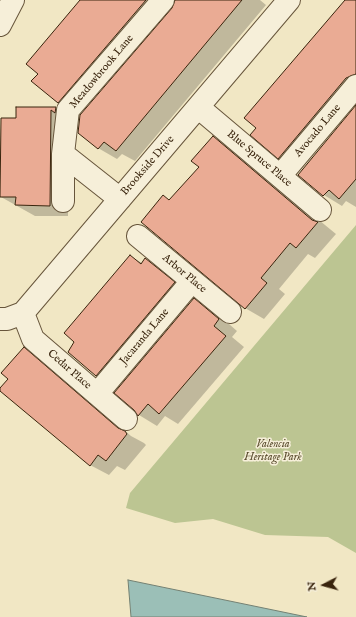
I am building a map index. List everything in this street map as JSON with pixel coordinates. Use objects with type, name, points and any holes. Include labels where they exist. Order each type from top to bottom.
[{"type":"street","points":[[0,25],[13,0]]},
{"type":"street","name":"Meadowbrook Lane","points":[[63,201],[63,154],[68,110],[163,0]]},
{"type":"street","name":"Brookside Drive","points":[[23,313],[287,1]]},
{"type":"street","name":"Avocado Lane","points":[[280,176],[356,86]]},
{"type":"street","name":"Blue Spruce Place","points":[[198,107],[320,210]]},
{"type":"street","points":[[63,154],[120,198]]},
{"type":"street","name":"Arbor Place","points":[[138,236],[230,312]]},
{"type":"street","name":"Jacaranda Lane","points":[[97,394],[192,281]]},
{"type":"street","points":[[0,319],[7,319],[23,313]]},
{"type":"street","name":"Cedar Place","points":[[23,313],[34,339],[126,419]]},
{"type":"green space","name":"Valencia Heritage Park","points":[[356,225],[356,553],[328,537],[265,535],[213,519],[175,523],[126,508],[130,493]]},
{"type":"water","points":[[128,580],[307,617],[131,617]]},
{"type":"building","points":[[80,0],[146,0],[58,103],[31,81],[38,74],[26,64]]},
{"type":"building","points":[[175,0],[242,0],[116,151],[104,142],[98,149],[78,133],[80,115],[172,8]]},
{"type":"building","points":[[345,0],[356,0],[356,74],[346,78],[278,159],[250,135],[256,128],[244,118]]},
{"type":"building","points":[[356,105],[356,179],[339,199],[329,190],[323,196],[298,175]]},
{"type":"building","points":[[16,107],[56,107],[55,113],[51,110],[50,206],[15,205],[16,197],[0,197],[1,118],[16,118]]},
{"type":"building","points":[[213,136],[312,220],[318,222],[296,248],[290,243],[261,278],[267,283],[245,309],[141,222],[163,195],[169,200],[199,167],[191,161]]},
{"type":"building","points":[[130,255],[141,264],[145,258],[175,282],[96,376],[68,352],[74,342],[64,333]]},
{"type":"building","points":[[194,298],[219,319],[214,326],[226,336],[159,414],[148,404],[138,416],[134,410],[114,393]]},
{"type":"building","points":[[24,347],[118,428],[125,431],[127,434],[106,461],[98,455],[90,466],[0,391],[0,388],[8,379],[1,373]]}]
